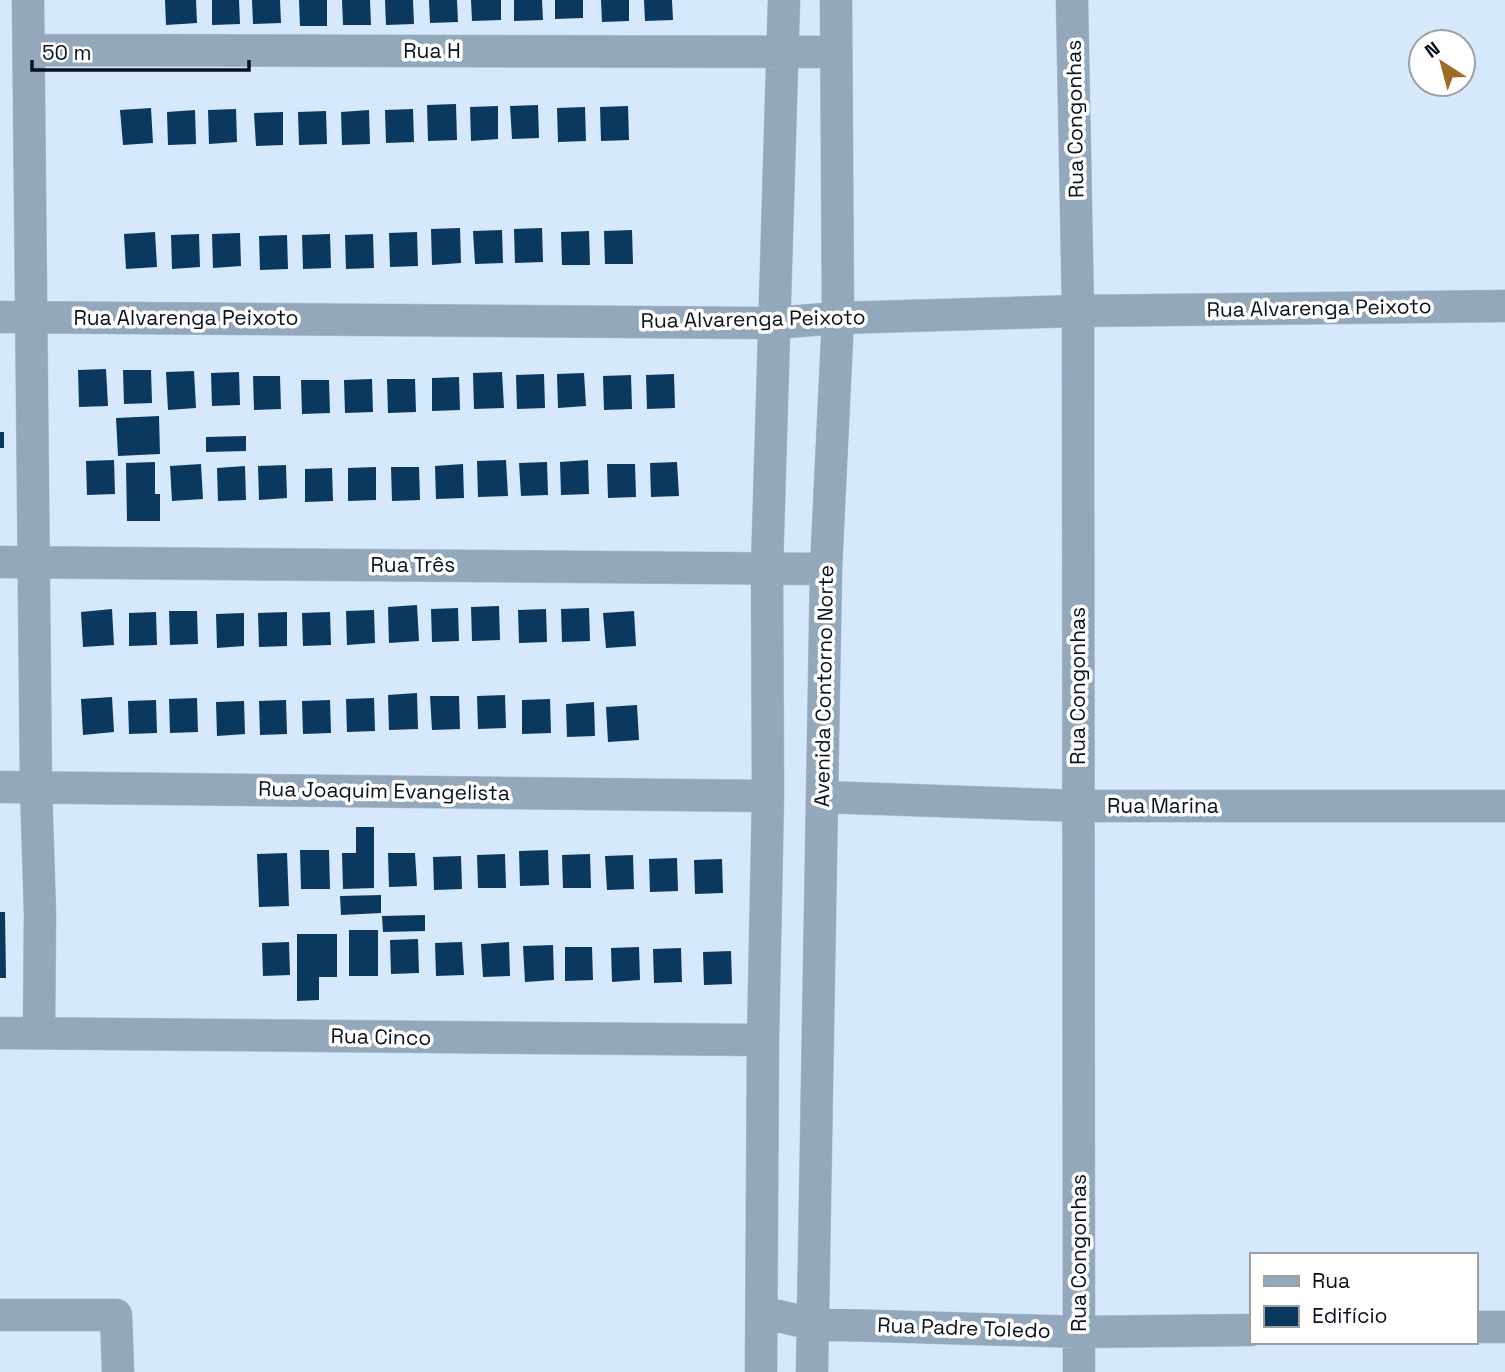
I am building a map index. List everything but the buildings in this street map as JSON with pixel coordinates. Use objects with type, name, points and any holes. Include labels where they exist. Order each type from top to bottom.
[{"type":"street","points":[[28,0],[29,50],[15,317],[34,563],[40,913],[38,1033]]},
{"type":"street","points":[[761,1372],[768,796],[767,568],[784,0]]},
{"type":"street","name":"Avenida Contorno Norte","points":[[812,1372],[826,569],[838,318],[836,0]]},
{"type":"street","name":"Rua Congonhas","points":[[1072,0],[1078,311],[1079,1372]]},
{"type":"street","name":"Rua H","points":[[29,50],[835,52]]},
{"type":"street","name":"Rua Alvarenga Peixoto","points":[[15,317],[774,323],[838,318],[1078,311],[1505,306]]},
{"type":"street","name":"Rua Três","points":[[0,562],[826,569]]},
{"type":"street","name":"Rua Joaquim Evangelista","points":[[0,787],[768,796]]},
{"type":"street","name":"Rua Marina","points":[[822,797],[1079,806],[1505,806]]},
{"type":"street","name":"Rua Cinco","points":[[0,1033],[763,1040]]},
{"type":"street","name":"Rua Padre Toledo","points":[[762,1312],[812,1324],[1079,1332],[1250,1330]]},
{"type":"street","points":[[0,1315],[116,1315],[118,1372]]},
{"type":"street","points":[[1477,1327],[1505,1327]]}]
